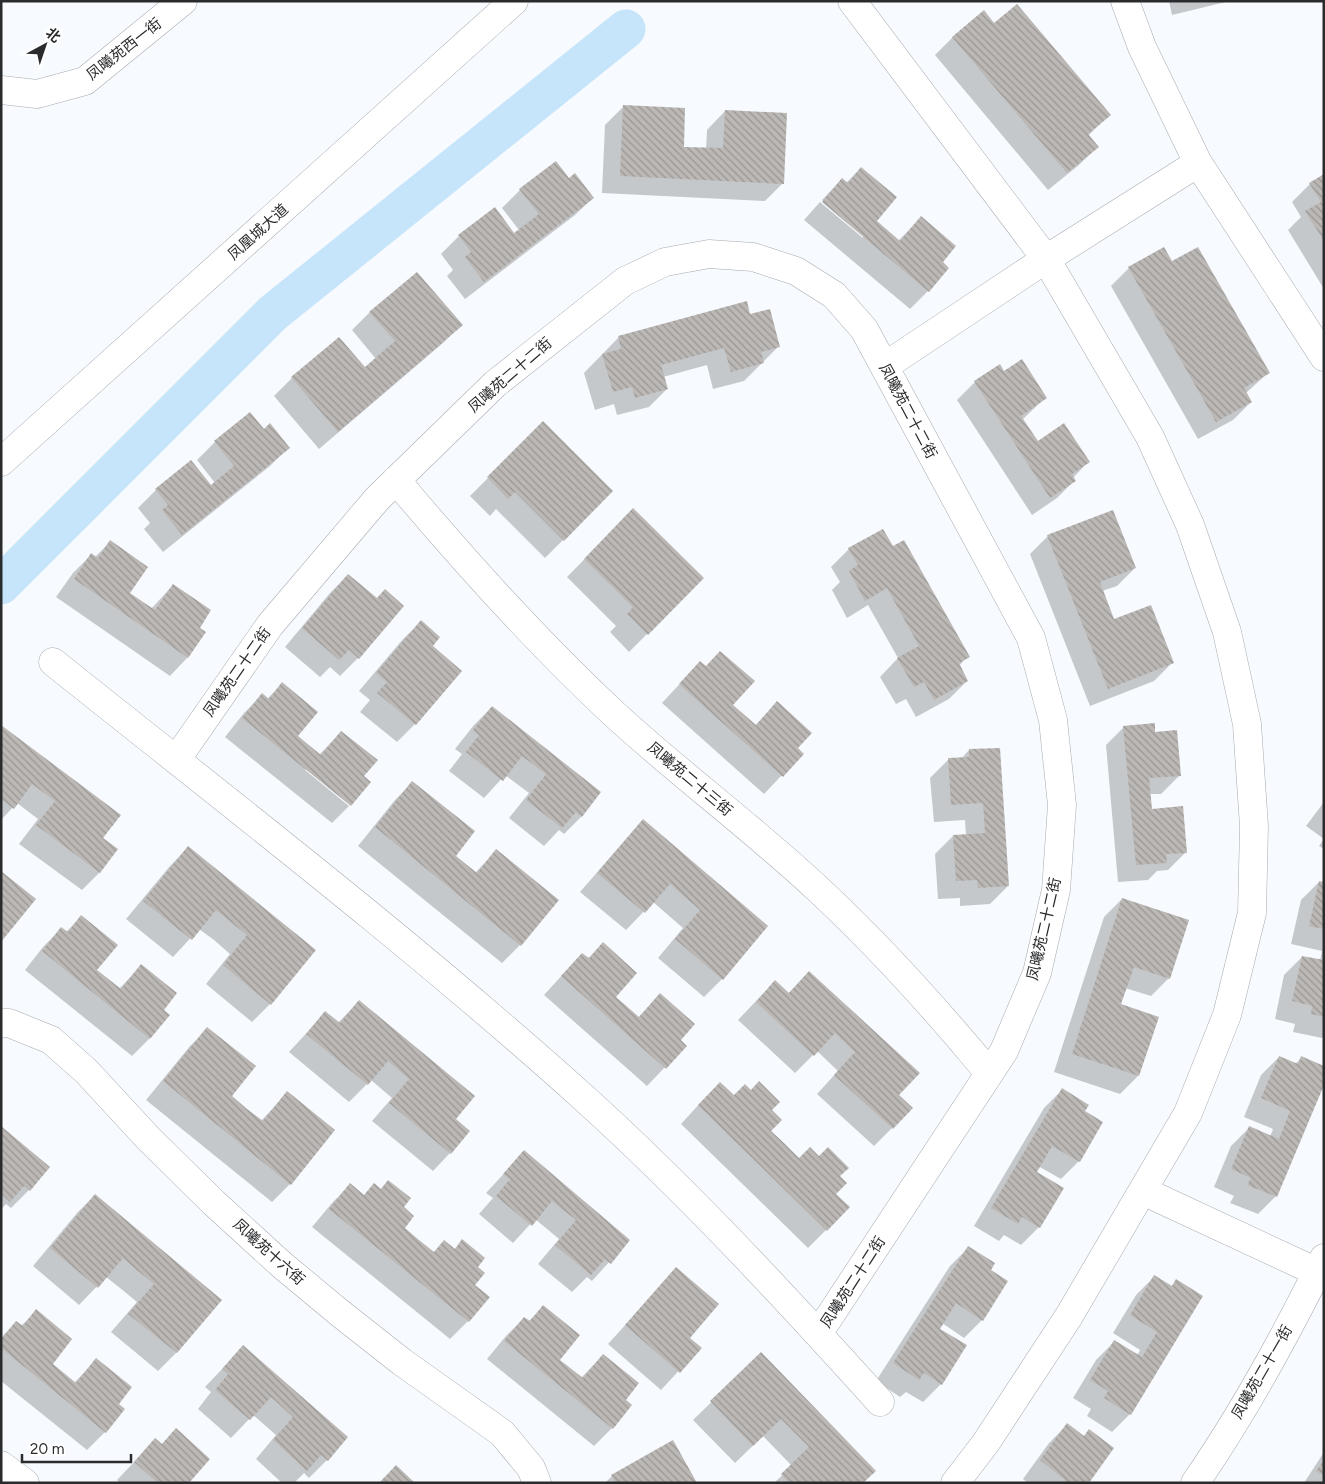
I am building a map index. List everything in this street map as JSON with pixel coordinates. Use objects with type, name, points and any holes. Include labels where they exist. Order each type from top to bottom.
[{"type":"street","name":"凤曦苑西一街","points":[[1,90],[38,94],[84,80],[183,1]]},
{"type":"street","name":"凤凰城大道","points":[[1,462],[514,1]]},
{"type":"street","points":[[852,1],[1046,259],[1150,437],[1190,524],[1227,632],[1247,724],[1254,826],[1252,913],[1227,1015],[1188,1114],[1069,1316],[985,1444],[955,1483]]},
{"type":"street","points":[[1125,1],[1142,47],[1198,163],[1324,357]]},
{"type":"street","points":[[885,366],[1046,259],[1198,163]]},
{"type":"street","name":"凤曦苑二十二街","points":[[176,760],[270,625],[377,499],[495,384],[624,281],[665,262],[709,254],[753,257],[796,271],[834,295],[864,329],[1031,638],[1054,720],[1062,805],[1056,890],[1037,973],[1004,1051],[818,1334]]},
{"type":"street","name":"凤曦苑二十三街","points":[[396,480],[464,560],[536,638],[612,712],[662,757],[756,834],[819,890],[879,948],[936,1009],[989,1073]]},
{"type":"street","points":[[53,662],[480,1007],[586,1100],[688,1197],[786,1298],[880,1402]]},
{"type":"street","name":"凤曦苑十六街","points":[[1,1023],[9,1024],[51,1040],[86,1071],[148,1138],[214,1203],[282,1265],[402,1362],[502,1433],[531,1468],[537,1483]]},
{"type":"street","points":[[1143,1191],[1320,1265]]},
{"type":"street","name":"凤曦苑二十一街","points":[[1206,1479],[1320,1265]]},
{"type":"street","points":[[1,1465],[25,1483]]},
{"type":"building","points":[[1017,4],[1111,115],[1088,134],[1099,147],[1067,173],[952,37],[984,10],[994,23]]},
{"type":"building","points":[[623,105],[685,108],[684,147],[723,148],[725,110],[787,113],[784,184],[620,176]]},
{"type":"building","points":[[556,161],[569,178],[575,173],[594,198],[484,282],[465,257],[471,252],[458,235],[495,207],[514,233],[526,224],[539,214],[519,189]]},
{"type":"building","points":[[861,167],[897,197],[877,221],[900,241],[921,216],[956,246],[943,262],[949,268],[929,292],[822,202],[842,178],[848,183]]},
{"type":"building","points":[[1324,174],[1324,241],[1305,211],[1321,202],[1309,183]]},
{"type":"building","points":[[1164,247],[1172,261],[1198,247],[1270,373],[1244,388],[1252,402],[1216,422],[1128,267]]},
{"type":"building","points":[[417,272],[463,325],[338,432],[291,377],[339,337],[365,367],[395,341],[369,312]]},
{"type":"building","points":[[747,301],[750,314],[770,309],[780,347],[761,352],[764,363],[731,372],[724,348],[661,365],[668,389],[635,398],[632,387],[613,392],[602,354],[621,349],[618,336]]},
{"type":"building","points":[[1022,359],[1047,398],[1021,416],[1038,441],[1064,423],[1090,462],[1072,474],[1076,481],[1050,498],[974,381],[1000,364],[1004,371]]},
{"type":"building","points":[[250,412],[264,429],[270,423],[290,448],[182,535],[162,510],[168,505],[155,489],[191,460],[211,485],[234,466],[214,441]]},
{"type":"building","points":[[543,421],[613,491],[564,541],[515,492],[508,499],[487,477]]},
{"type":"building","points":[[633,508],[704,578],[648,635],[627,614],[633,607],[584,559]]},
{"type":"building","points":[[1113,510],[1136,568],[1100,582],[1114,619],[1151,605],[1174,663],[1108,689],[1047,535]]},
{"type":"building","points":[[883,529],[893,546],[904,540],[970,657],[959,663],[968,681],[934,700],[924,682],[914,687],[897,658],[919,646],[887,588],[865,601],[849,571],[858,565],[848,548]]},
{"type":"building","points":[[110,540],[148,567],[130,593],[155,610],[173,584],[211,610],[200,628],[206,632],[188,658],[74,579],[91,553],[98,558]]},
{"type":"building","points":[[348,574],[377,598],[385,589],[404,606],[359,659],[349,650],[339,660],[302,628]]},
{"type":"building","points":[[421,620],[440,637],[433,646],[462,671],[416,725],[377,693],[387,682],[376,673]]},
{"type":"building","points":[[720,651],[755,681],[733,705],[756,725],[777,701],[812,733],[798,748],[804,754],[783,777],[679,684],[700,661],[706,666]]},
{"type":"building","points":[[282,682],[318,712],[298,736],[321,755],[341,731],[378,760],[364,776],[371,782],[351,806],[242,718],[262,693],[269,699]]},
{"type":"building","points":[[492,706],[601,792],[582,817],[576,812],[562,828],[526,800],[546,774],[522,756],[503,781],[466,752],[479,735],[473,730]]},
{"type":"building","points":[[1155,723],[1155,732],[1177,730],[1181,776],[1149,778],[1152,809],[1183,806],[1187,853],[1166,854],[1167,863],[1136,865],[1123,726]]},
{"type":"building","points":[[1,725],[121,815],[103,838],[118,849],[100,873],[36,825],[55,801],[32,784],[14,809],[1,799]]},
{"type":"building","points":[[1000,748],[1009,886],[978,888],[977,880],[956,881],[953,835],[985,833],[983,803],[951,805],[948,758],[969,757],[969,749]]},
{"type":"building","points":[[412,781],[475,831],[456,856],[477,873],[496,849],[559,900],[521,946],[375,827]]},
{"type":"building","points":[[643,819],[768,926],[723,980],[675,939],[700,910],[670,884],[645,913],[597,873]]},
{"type":"building","points":[[188,846],[316,950],[271,1005],[223,965],[247,935],[216,910],[192,940],[143,901]]},
{"type":"building","points":[[1,871],[36,899],[1,942]]},
{"type":"building","points":[[1319,881],[1324,882],[1324,929],[1309,926]]},
{"type":"building","points":[[1122,898],[1189,920],[1170,979],[1134,967],[1121,1004],[1159,1017],[1139,1076],[1072,1054]]},
{"type":"building","points":[[81,915],[118,945],[97,970],[121,989],[141,964],[177,993],[164,1010],[170,1015],[150,1039],[42,951],[61,927],[68,932]]},
{"type":"building","points":[[603,942],[637,973],[616,997],[639,1017],[660,993],[695,1024],[681,1040],[687,1046],[666,1069],[561,976],[582,953],[589,958]]},
{"type":"building","points":[[1302,956],[1324,960],[1324,1017],[1311,1014],[1312,1006],[1292,1001]]},
{"type":"building","points":[[809,971],[920,1073],[899,1095],[913,1108],[893,1129],[834,1075],[855,1052],[835,1033],[814,1056],[756,1002],[775,980],[789,993]]},
{"type":"building","points":[[359,1000],[475,1096],[456,1119],[470,1131],[451,1154],[389,1103],[409,1079],[388,1061],[368,1085],[306,1034],[325,1011],[340,1023]]},
{"type":"building","points":[[207,1027],[256,1066],[232,1096],[247,1109],[263,1121],[287,1091],[335,1130],[291,1185],[163,1081]]},
{"type":"building","points":[[1279,1056],[1298,1064],[1301,1056],[1324,1066],[1324,1085],[1277,1197],[1247,1185],[1251,1178],[1231,1169],[1249,1126],[1279,1139],[1290,1111],[1261,1098]]},
{"type":"building","points":[[759,1081],[780,1102],[772,1110],[782,1120],[771,1131],[799,1158],[810,1147],[819,1156],[828,1147],[849,1168],[840,1176],[847,1183],[836,1194],[850,1207],[827,1231],[698,1105],[720,1082],[734,1095],[745,1084],[751,1090]]},
{"type":"building","points":[[1062,1088],[1089,1105],[1085,1111],[1103,1122],[1080,1162],[1052,1146],[1037,1172],[1064,1188],[1040,1228],[1022,1217],[1018,1224],[991,1208]]},
{"type":"building","points":[[1,1126],[50,1167],[30,1191],[24,1186],[10,1202],[1,1194]]},
{"type":"building","points":[[524,1150],[630,1240],[611,1264],[605,1259],[591,1275],[555,1245],[576,1220],[552,1201],[532,1226],[496,1196],[510,1179],[503,1174]]},
{"type":"building","points":[[388,1180],[411,1198],[404,1207],[414,1216],[405,1228],[419,1240],[434,1252],[444,1240],[455,1249],[462,1239],[485,1258],[478,1267],[485,1273],[475,1285],[490,1297],[469,1322],[329,1209],[350,1183],[364,1195],[374,1183],[381,1189]]},
{"type":"building","points":[[95,1194],[222,1300],[177,1353],[128,1314],[154,1284],[123,1258],[98,1288],[50,1248]]},
{"type":"building","points":[[968,1246],[995,1263],[991,1270],[1008,1281],[983,1321],[956,1303],[940,1329],[967,1345],[942,1385],[924,1373],[919,1380],[893,1363]]},
{"type":"building","points":[[676,1267],[719,1304],[690,1338],[702,1348],[680,1373],[625,1325]]},
{"type":"building","points":[[1154,1275],[1172,1286],[1176,1279],[1203,1296],[1131,1415],[1104,1398],[1108,1391],[1090,1380],[1114,1340],[1142,1357],[1157,1332],[1130,1315]]},
{"type":"building","points":[[543,1305],[580,1335],[560,1360],[583,1378],[603,1354],[639,1383],[626,1400],[632,1405],[613,1429],[504,1341],[524,1317],[530,1321]]},
{"type":"building","points":[[36,1309],[72,1339],[53,1364],[76,1383],[96,1358],[132,1387],[119,1404],[125,1409],[106,1433],[1,1348],[1,1339],[16,1321],[23,1326]]},
{"type":"building","points":[[243,1345],[348,1437],[328,1461],[321,1455],[307,1471],[273,1440],[293,1417],[271,1397],[250,1420],[215,1390],[228,1374],[222,1369]]},
{"type":"building","points":[[761,1352],[876,1471],[863,1483],[789,1483],[781,1474],[809,1447],[781,1419],[753,1446],[710,1401]]},
{"type":"building","points":[[1067,1423],[1084,1436],[1089,1429],[1114,1448],[1089,1483],[1063,1483],[1065,1480],[1040,1460]]},
{"type":"building","points":[[176,1428],[210,1459],[189,1483],[158,1483],[134,1462],[155,1438],[162,1444]]},
{"type":"building","points":[[673,1440],[697,1483],[616,1483],[611,1475]]},
{"type":"building","points":[[1324,1460],[1324,1476],[1316,1471]]},
{"type":"building","points":[[396,1465],[415,1483],[379,1483]]},
{"type":"waterway","points":[[1,585],[273,313],[626,29]]}]
